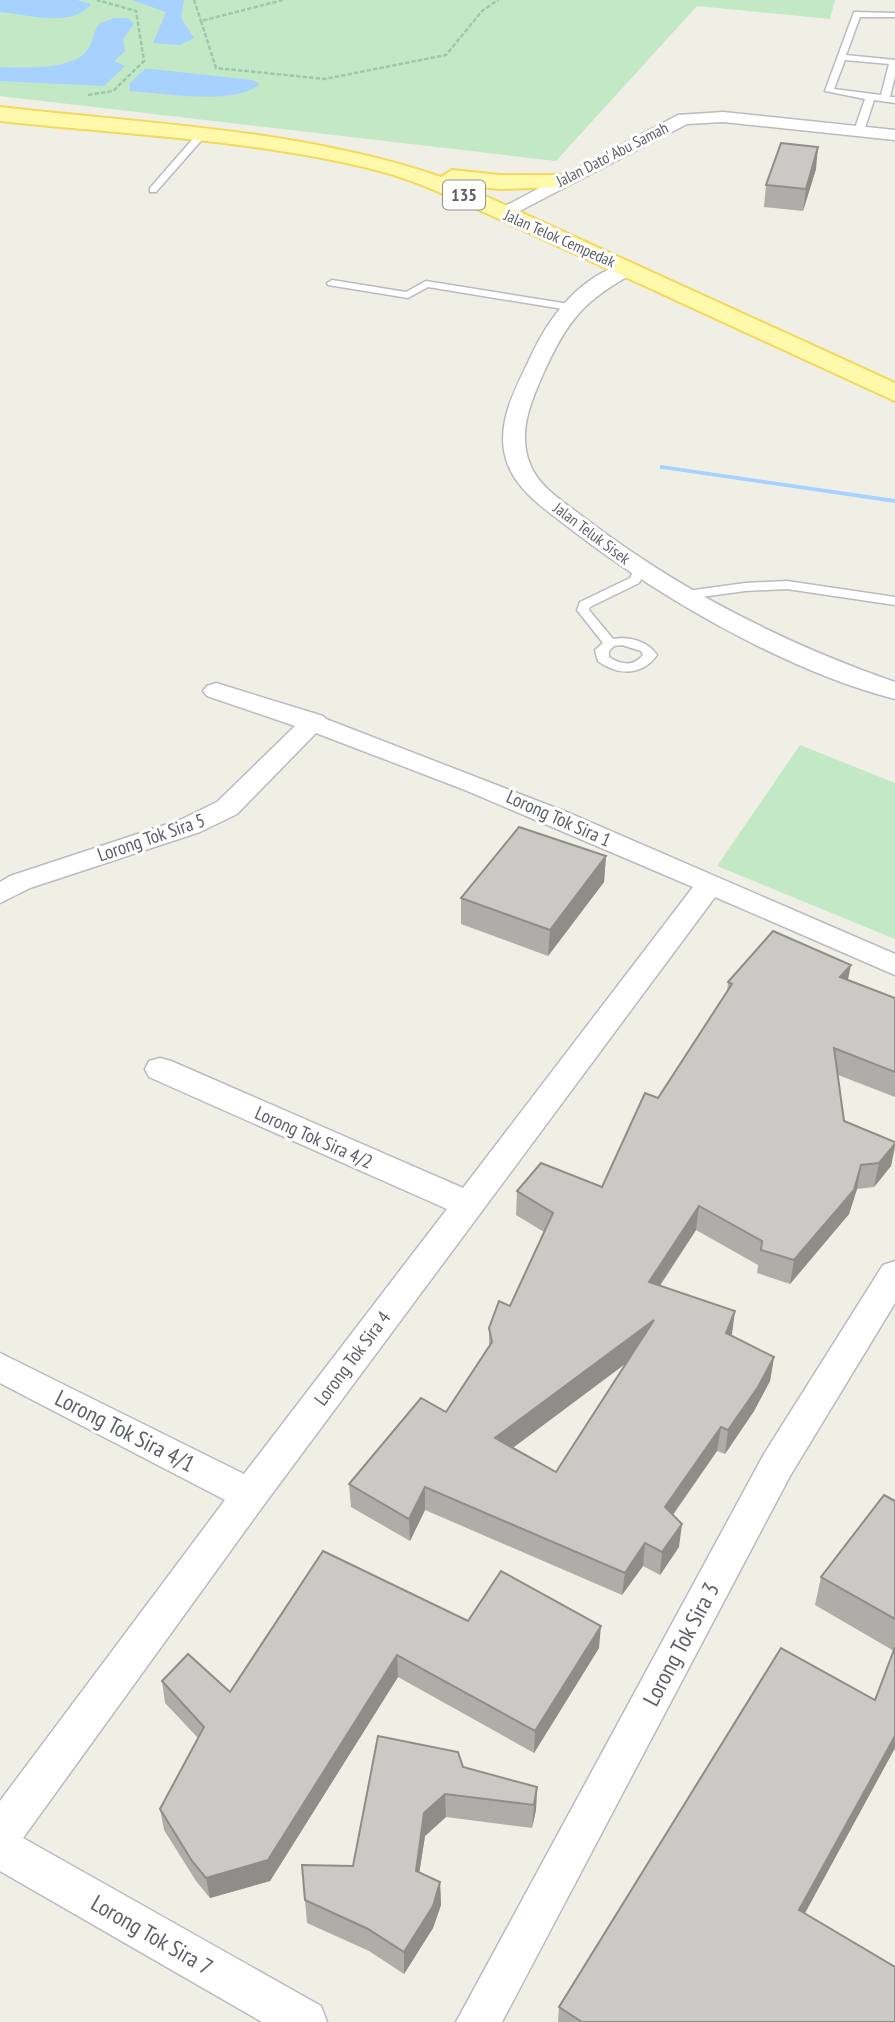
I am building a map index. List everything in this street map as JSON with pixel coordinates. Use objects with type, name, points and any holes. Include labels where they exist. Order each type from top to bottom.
[{"type":"main road","name":"Jalan Telok Cempedak","points":[[0,114],[201,135],[319,151],[381,164],[437,183],[503,212],[895,393]]},
{"type":"main road","points":[[381,164],[475,181],[561,180]]},
{"type":"street","name":"Jalan Dato' Abu Samah","points":[[503,212],[684,119],[723,117],[895,135]]},
{"type":"street","name":"Jalan Teluk Sisek","points":[[627,269],[594,285],[569,307],[530,379],[516,417],[513,447],[530,485],[597,539],[687,595],[783,648],[895,691]]},
{"type":"street","name":"Lorong Tok Sira 1","points":[[216,691],[314,721],[483,785],[895,965]]},
{"type":"street","name":"Lorong Tok Sira 5","points":[[0,894],[52,870],[178,830],[227,808],[257,781],[314,721]]},
{"type":"street","name":"Lorong Tok Sira 4","points":[[0,1835],[250,1495],[709,884]]},
{"type":"street","name":"Lorong Tok Sira 4/2","points":[[160,1069],[467,1204]]},
{"type":"street","name":"Lorong Tok Sira 3","points":[[478,2022],[777,1465],[895,1274]]},
{"type":"street","name":"Lorong Tok Sira 4/1","points":[[0,1367],[250,1495]]},
{"type":"street","name":"Lorong Tok Sira 7","points":[[0,1848],[305,2022]]},
{"type":"lane","points":[[840,57],[894,62],[890,99],[830,91],[840,57],[858,12],[895,15]]},
{"type":"lane","points":[[859,131],[870,97]]},
{"type":"lane","points":[[153,190],[201,135]]},
{"type":"lane","points":[[332,283],[408,295],[421,284],[426,284],[569,307]]},
{"type":"lane","points":[[610,643],[583,610],[584,606],[635,580],[638,574],[634,564]]},
{"type":"lane","points":[[687,595],[745,587],[787,585],[895,601]]},
{"type":"path","points":[[87,95],[113,91],[144,61],[136,11],[97,0]]},
{"type":"path","points":[[194,0],[201,21],[210,34],[208,55],[216,68],[325,79],[446,55],[482,11],[498,0]]},
{"type":"path","points":[[201,21],[283,0]]},
{"type":"green space","points":[[0,0],[835,0],[830,19],[697,6],[556,161],[0,96]]},
{"type":"green space","points":[[800,745],[895,783],[895,939],[717,866]]},
{"type":"water","points":[[0,0],[77,0],[91,4],[83,12],[72,16],[48,18],[0,12]]},
{"type":"water","points":[[132,0],[184,0],[181,18],[194,38],[180,45],[153,43],[166,12]]},
{"type":"water","points":[[114,18],[128,18],[134,24],[123,39],[125,51],[114,61],[125,66],[104,86],[0,81],[0,67],[45,67],[77,59],[88,50],[99,24]]},
{"type":"water","points":[[145,69],[252,80],[260,84],[248,91],[216,96],[130,91],[129,84]]},
{"type":"building","points":[[781,143],[818,147],[806,189],[766,185]]},
{"type":"building","points":[[519,827],[606,856],[550,930],[461,898]]},
{"type":"building","points":[[773,931],[851,965],[840,977],[895,998],[895,1072],[834,1048],[844,1121],[895,1144],[879,1163],[861,1165],[854,1190],[794,1260],[761,1250],[762,1241],[699,1206],[649,1282],[735,1311],[726,1333],[774,1357],[758,1387],[728,1430],[721,1427],[665,1507],[682,1524],[662,1552],[645,1543],[625,1573],[425,1487],[409,1519],[349,1484],[421,1398],[446,1412],[492,1342],[489,1328],[499,1301],[510,1306],[553,1213],[517,1191],[541,1163],[602,1187],[645,1093],[658,1098],[732,984],[728,982]],"holes":[[[654,1320],[556,1472],[495,1438]]]},
{"type":"building","points":[[884,1495],[895,1501],[895,1619],[821,1577]]},
{"type":"building","points":[[323,1551],[468,1621],[501,1571],[601,1626],[535,1731],[397,1655],[268,1860],[206,1878],[192,1861],[160,1809],[204,1727],[162,1681],[188,1654],[230,1692]]},
{"type":"building","points":[[895,1647],[895,1736],[799,1910],[895,1967],[895,2022],[582,2022],[559,2007],[781,1648],[875,1700]]},
{"type":"building","points":[[378,1736],[458,1752],[463,1767],[537,1787],[534,1805],[445,1794],[424,1813],[416,1871],[440,1882],[433,1906],[404,1952],[368,1929],[305,1900],[302,1865],[353,1866]]},
{"type":"waterway","points":[[663,467],[895,501]]}]
